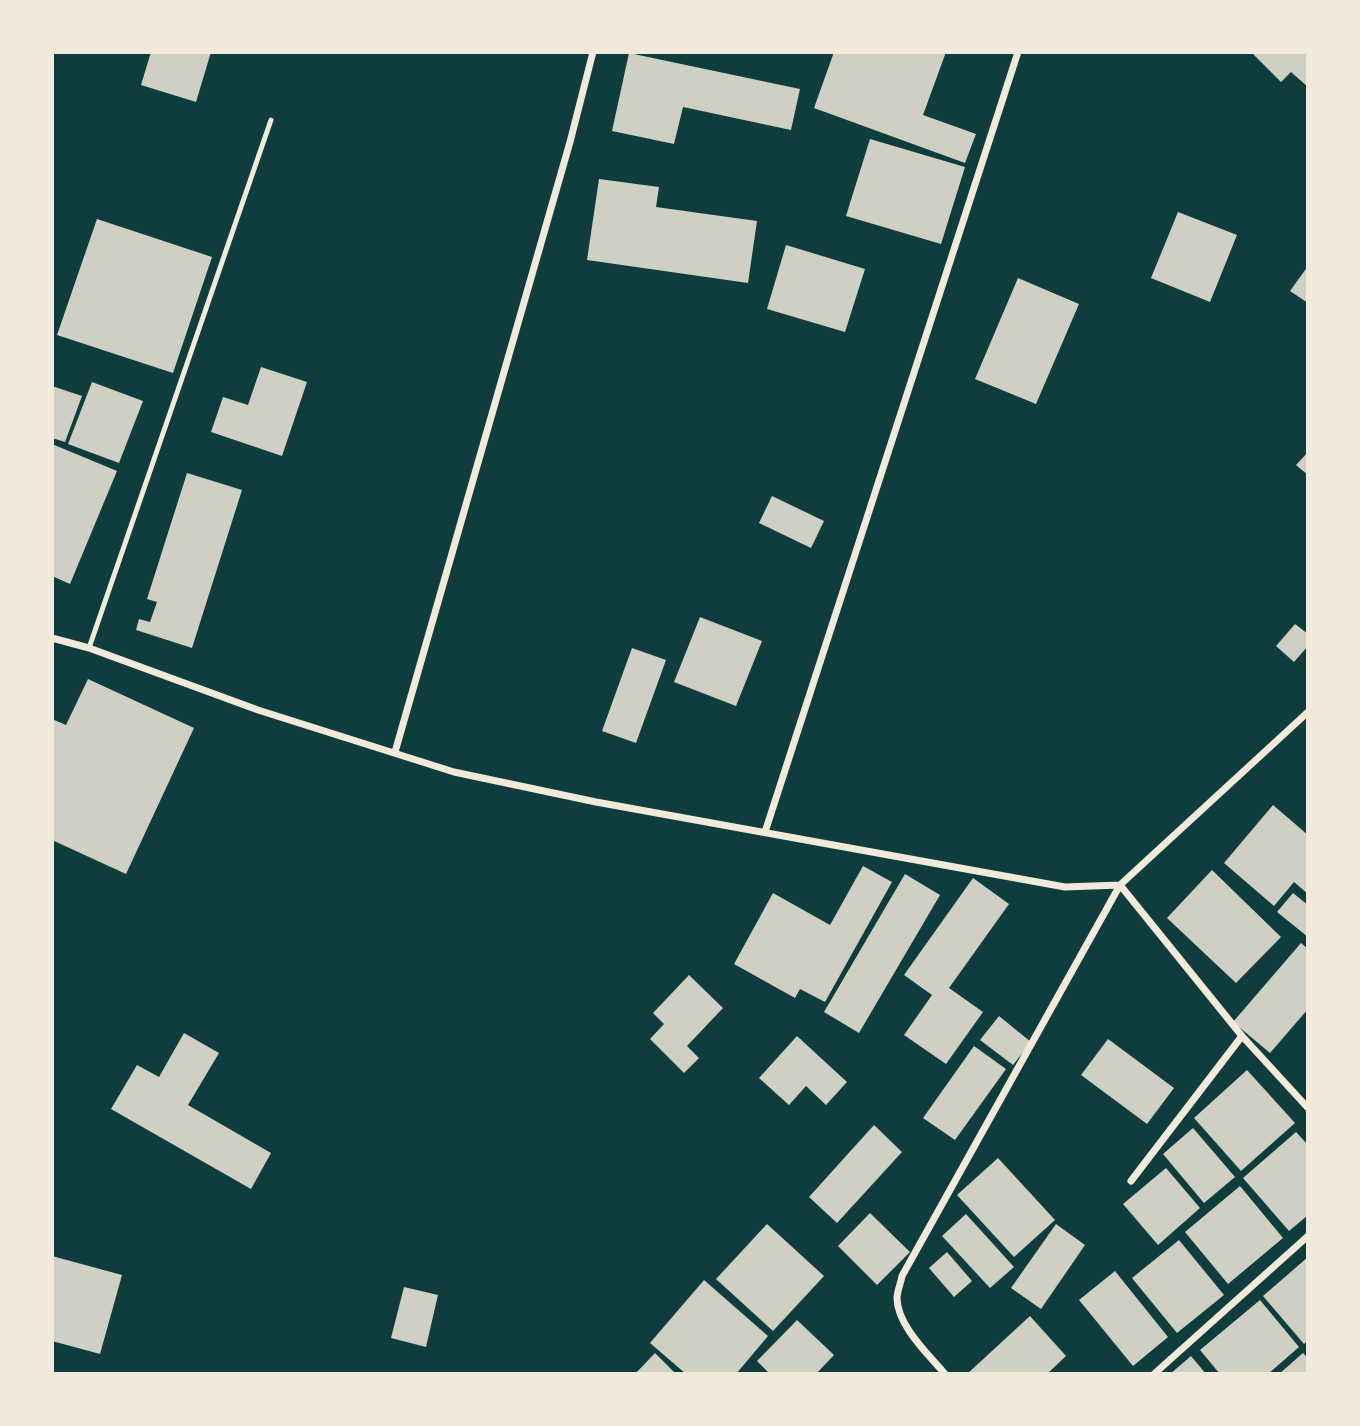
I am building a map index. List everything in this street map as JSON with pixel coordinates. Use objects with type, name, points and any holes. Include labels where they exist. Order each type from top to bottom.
[{"type":"street","points":[[395,752],[593,52]]},
{"type":"street","points":[[765,832],[1018,52]]},
{"type":"street","points":[[52,638],[89,648],[258,710],[454,772],[596,802],[1065,887],[1120,885]]},
{"type":"street","points":[[945,1374],[908,1329],[900,1313],[897,1297],[902,1276],[1120,885],[1307,712]]},
{"type":"street","points":[[1120,885],[1242,1036],[1307,1108]]},
{"type":"street","points":[[1131,1181],[1242,1036]]},
{"type":"street","points":[[1154,1374],[1307,1236]]},
{"type":"lane","points":[[89,648],[271,120]]},
{"type":"building","points":[[151,52],[211,52],[196,102],[141,85]]},
{"type":"building","points":[[834,52],[946,52],[923,115],[976,134],[965,163],[814,108]]},
{"type":"building","points":[[1251,52],[1308,52],[1308,87],[1291,72],[1281,82]]},
{"type":"building","points":[[629,53],[800,89],[791,130],[683,107],[674,144],[612,131]]},
{"type":"building","points":[[870,139],[965,167],[941,244],[846,216]]},
{"type":"building","points":[[599,179],[659,187],[656,207],[757,221],[748,283],[587,260]]},
{"type":"building","points":[[1178,212],[1237,235],[1210,302],[1151,278]]},
{"type":"building","points":[[97,219],[212,257],[173,373],[57,335]]},
{"type":"building","points":[[786,245],[865,269],[845,332],[767,309]]},
{"type":"building","points":[[1308,266],[1308,303],[1290,291]]},
{"type":"building","points":[[1018,278],[1079,304],[1036,404],[975,379]]},
{"type":"building","points":[[261,367],[307,382],[282,456],[211,432],[223,397],[248,405]]},
{"type":"building","points":[[92,382],[143,401],[119,463],[68,444]]},
{"type":"building","points":[[52,386],[82,396],[65,442],[52,438]]},
{"type":"building","points":[[52,444],[117,471],[70,584],[52,576]]},
{"type":"building","points":[[1308,452],[1308,475],[1296,465]]},
{"type":"building","points":[[187,473],[242,490],[192,648],[136,630],[139,619],[150,622],[157,602],[147,599]]},
{"type":"building","points":[[772,496],[824,521],[811,548],[759,523]]},
{"type":"building","points":[[700,617],[762,641],[736,706],[674,682]]},
{"type":"building","points":[[1295,624],[1308,634],[1308,646],[1294,662],[1276,646]]},
{"type":"building","points":[[632,648],[666,660],[636,743],[602,731]]},
{"type":"building","points":[[88,679],[194,728],[126,874],[52,840],[52,719],[66,725]]},
{"type":"building","points":[[1273,805],[1308,835],[1308,894],[1294,882],[1274,906],[1224,863]]},
{"type":"building","points":[[863,866],[892,882],[825,1002],[800,989],[795,998],[734,964],[773,893],[830,925]]},
{"type":"building","points":[[1212,870],[1281,937],[1236,983],[1167,918]]},
{"type":"building","points":[[905,874],[940,895],[859,1033],[824,1012]]},
{"type":"building","points":[[973,878],[1009,904],[949,988],[983,1012],[946,1064],[904,1035],[932,995],[904,975]]},
{"type":"building","points":[[1293,893],[1308,905],[1308,937],[1277,912]]},
{"type":"building","points":[[1301,943],[1308,949],[1308,1009],[1270,1053],[1233,1022]]},
{"type":"building","points":[[689,975],[723,1008],[687,1046],[699,1058],[684,1073],[650,1039],[664,1024],[653,1013]]},
{"type":"building","points":[[999,1016],[1031,1042],[1013,1065],[980,1040]]},
{"type":"building","points":[[184,1033],[219,1053],[188,1105],[271,1153],[251,1189],[111,1109],[137,1065],[159,1077]]},
{"type":"building","points":[[797,1036],[847,1082],[826,1105],[806,1086],[789,1105],[759,1078]]},
{"type":"building","points":[[1108,1039],[1174,1088],[1147,1124],[1081,1075]]},
{"type":"building","points":[[974,1046],[1006,1069],[955,1140],[923,1118]]},
{"type":"building","points":[[1247,1070],[1295,1123],[1241,1171],[1194,1118]]},
{"type":"building","points":[[874,1125],[902,1152],[837,1223],[809,1197]]},
{"type":"building","points":[[1193,1128],[1235,1177],[1204,1203],[1163,1154]]},
{"type":"building","points":[[1296,1132],[1308,1145],[1308,1215],[1289,1231],[1243,1178]]},
{"type":"building","points":[[998,1158],[1055,1220],[1014,1257],[957,1195]]},
{"type":"building","points":[[1166,1168],[1200,1208],[1158,1245],[1123,1204]]},
{"type":"building","points":[[1240,1186],[1283,1238],[1228,1284],[1185,1232]]},
{"type":"building","points":[[870,1213],[910,1252],[877,1285],[838,1246]]},
{"type":"building","points":[[966,1214],[1014,1267],[990,1288],[942,1236]]},
{"type":"building","points":[[767,1224],[824,1276],[773,1331],[716,1279]]},
{"type":"building","points":[[1056,1224],[1085,1245],[1041,1309],[1011,1288]]},
{"type":"building","points":[[1179,1240],[1224,1295],[1177,1333],[1132,1278]]},
{"type":"building","points":[[947,1252],[972,1281],[954,1297],[929,1268]]},
{"type":"building","points":[[52,1256],[122,1275],[100,1354],[52,1341]]},
{"type":"building","points":[[1308,1257],[1308,1340],[1304,1344],[1263,1296]]},
{"type":"building","points":[[1115,1271],[1168,1337],[1133,1366],[1079,1300]]},
{"type":"building","points":[[704,1280],[768,1336],[736,1374],[686,1374],[650,1343]]},
{"type":"building","points":[[404,1287],[438,1295],[426,1347],[391,1338]]},
{"type":"building","points":[[1260,1300],[1299,1347],[1268,1374],[1220,1374],[1200,1350]]},
{"type":"building","points":[[1030,1316],[1066,1356],[1047,1374],[967,1374]]},
{"type":"building","points":[[797,1320],[834,1355],[816,1374],[770,1374],[757,1361]]},
{"type":"building","points":[[655,1353],[676,1374],[635,1374]]},
{"type":"building","points":[[1303,1353],[1308,1358],[1308,1374],[1279,1374]]},
{"type":"building","points":[[1191,1356],[1206,1374],[1170,1374]]}]
